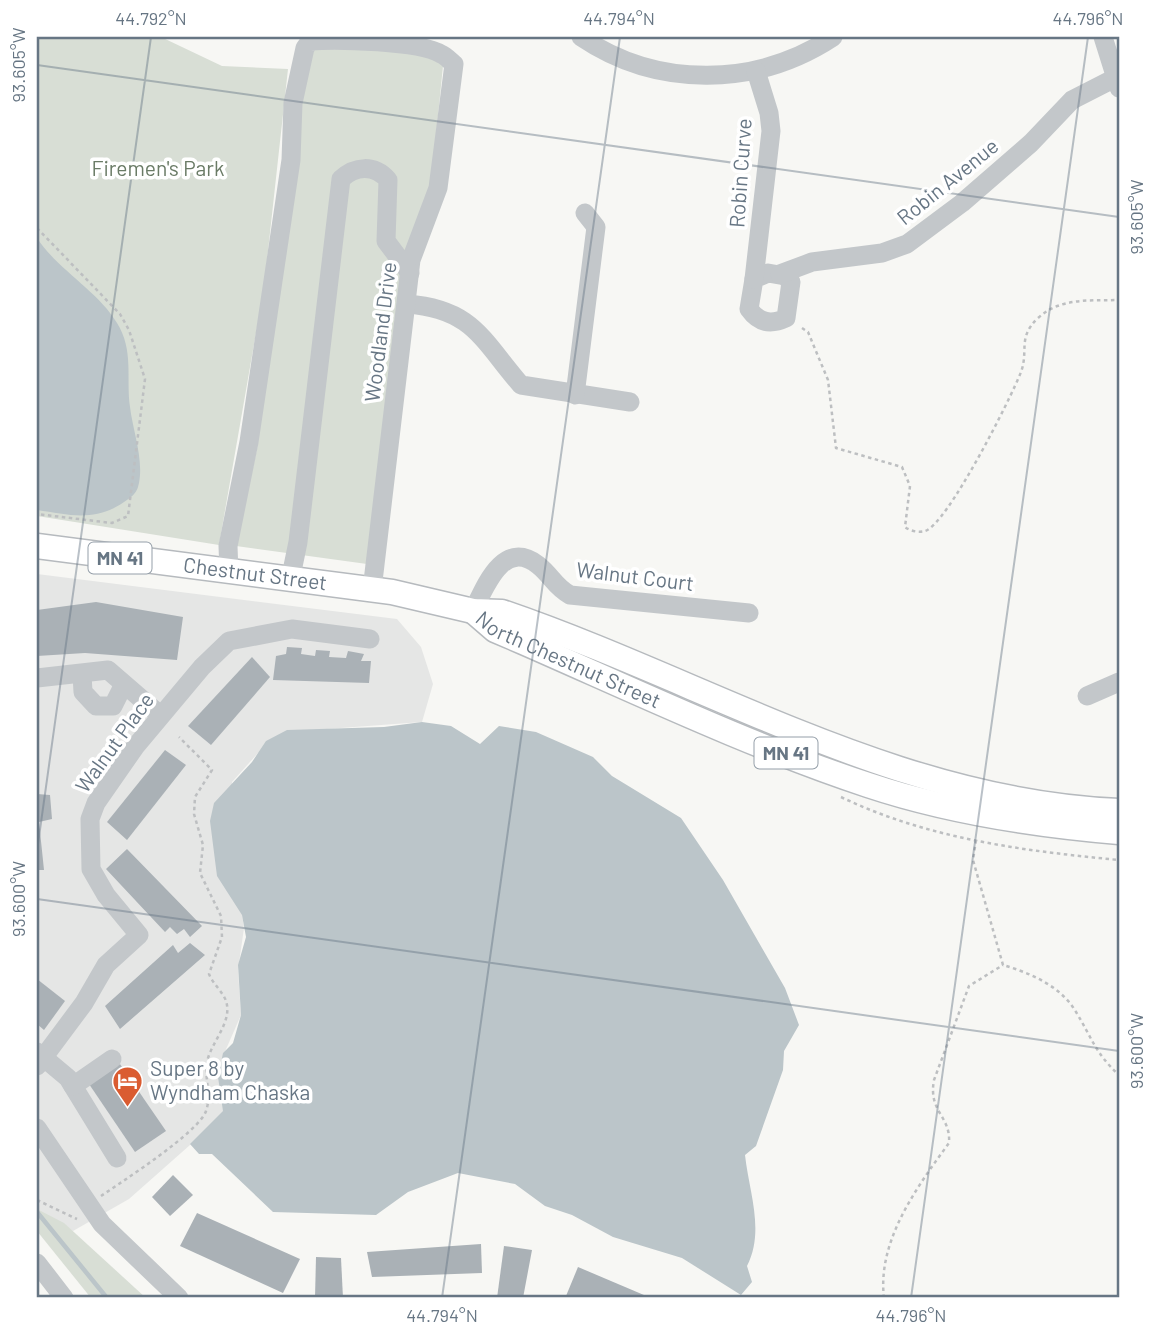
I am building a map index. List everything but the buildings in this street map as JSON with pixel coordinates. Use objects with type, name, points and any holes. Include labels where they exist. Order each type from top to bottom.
[{"type":"main road","name":"Chestnut Street","points":[[37,546],[372,590],[473,611]]},
{"type":"main road","name":"North Chestnut Street","points":[[473,611],[502,612],[537,624],[884,766],[1036,803],[1119,811]]},
{"type":"main road","name":"North Chestnut Street","points":[[473,611],[495,630],[701,719],[868,785],[934,803],[1048,826],[1119,832]]},
{"type":"street","points":[[581,37],[617,57],[664,71],[715,76],[775,66],[834,37]]},
{"type":"street","points":[[1103,37],[1118,80]]},
{"type":"street","name":"Woodland Drive","points":[[229,573],[228,546],[249,442],[291,160],[293,103],[305,48],[310,41],[324,40],[396,45],[440,52],[454,64],[438,188],[430,217],[411,260],[372,590]]},
{"type":"street","name":"Robin Curve","points":[[756,71],[771,131],[749,309],[761,320],[777,322],[786,318],[791,282],[780,274]]},
{"type":"street","name":"Robin Avenue","points":[[780,274],[812,262],[882,253],[907,244],[962,204],[1031,143],[1072,100],[1118,80]]},
{"type":"street","points":[[290,581],[298,542],[341,179],[351,170],[367,168],[382,173],[388,180],[386,241],[410,273]]},
{"type":"street","points":[[575,395],[596,227],[585,213]]},
{"type":"street","points":[[754,279],[768,273],[780,274]]},
{"type":"street","points":[[407,304],[436,306],[465,320],[521,385],[630,402]]},
{"type":"street","name":"Walnut Court","points":[[473,611],[496,566],[518,558],[537,564],[558,589],[570,594],[749,614]]},
{"type":"street","name":"Walnut Place","points":[[39,1059],[85,1003],[106,965],[139,935],[106,895],[91,869],[90,819],[96,803],[160,715],[229,641],[292,629],[370,639]]},
{"type":"street","points":[[37,678],[108,670],[119,677],[123,686],[160,715]]},
{"type":"street","points":[[82,674],[83,692],[96,706],[113,706],[123,686]]},
{"type":"street","points":[[1087,696],[1119,682]]},
{"type":"street","points":[[39,1059],[73,1086],[117,1158]]},
{"type":"street","points":[[73,1086],[113,1059]]},
{"type":"street","points":[[37,1128],[43,1148],[81,1210],[102,1224],[178,1298]]},
{"type":"street","points":[[37,1263],[64,1298]]},
{"type":"path","points":[[37,228],[120,314],[137,352],[145,379],[130,511],[123,520],[112,523],[37,514]]},
{"type":"path","points":[[802,328],[807,332],[828,380],[836,448],[902,467],[910,486],[905,527],[921,532],[927,531],[938,522],[964,484],[1021,371],[1023,344],[1036,320],[1063,303],[1119,300]]},
{"type":"path","points":[[81,1210],[192,1129],[206,1113],[209,1092],[206,1065],[211,1046],[227,1018],[226,1001],[209,974],[222,937],[221,916],[200,873],[203,845],[194,814],[195,797],[212,770],[179,737]]},
{"type":"path","points":[[976,840],[973,860],[1003,965]]},
{"type":"path","points":[[1003,965],[1037,977],[1067,1000],[1093,1046],[1119,1075]]},
{"type":"path","points":[[884,1298],[882,1275],[901,1217],[949,1143],[950,1133],[931,1096],[934,1080],[969,986],[1003,965]]},
{"type":"shaded area","points":[[37,238],[109,311],[126,343],[130,407],[140,477],[132,496],[113,508],[92,515],[37,510]]},
{"type":"shaded area","points":[[37,574],[397,619],[421,647],[433,684],[422,722],[327,729],[258,753],[232,782],[237,878],[244,928],[238,970],[241,1015],[220,1063],[225,1114],[129,1199],[73,1231],[37,1210]]},
{"type":"shaded area","points":[[422,722],[451,726],[480,744],[499,726],[536,732],[593,757],[612,776],[681,818],[723,880],[785,988],[799,1025],[784,1051],[783,1070],[756,1146],[745,1155],[754,1211],[755,1239],[747,1266],[752,1282],[741,1295],[682,1258],[613,1237],[572,1215],[545,1206],[515,1184],[458,1173],[408,1192],[376,1215],[273,1212],[212,1154],[199,1154],[190,1144],[223,1111],[218,1077],[223,1053],[233,1043],[241,1015],[238,965],[246,937],[242,915],[217,876],[210,821],[214,803],[252,762],[266,741],[287,730],[384,727]]},
{"type":"green space","name":"Firemen's Park","points":[[37,37],[161,37],[222,66],[288,69],[264,287],[219,545],[37,516]]},
{"type":"green space","points":[[317,46],[433,54],[443,66],[430,195],[367,564],[236,546],[257,449],[297,158],[295,142],[309,58]]},
{"type":"green space","points":[[37,1209],[64,1223],[146,1298],[91,1298],[37,1231]]},
{"type":"waterway","points":[[37,1212],[107,1298]]},
{"type":"place","name":"Super 8 by Wyndham Chaska","points":[[127,1108]]}]
